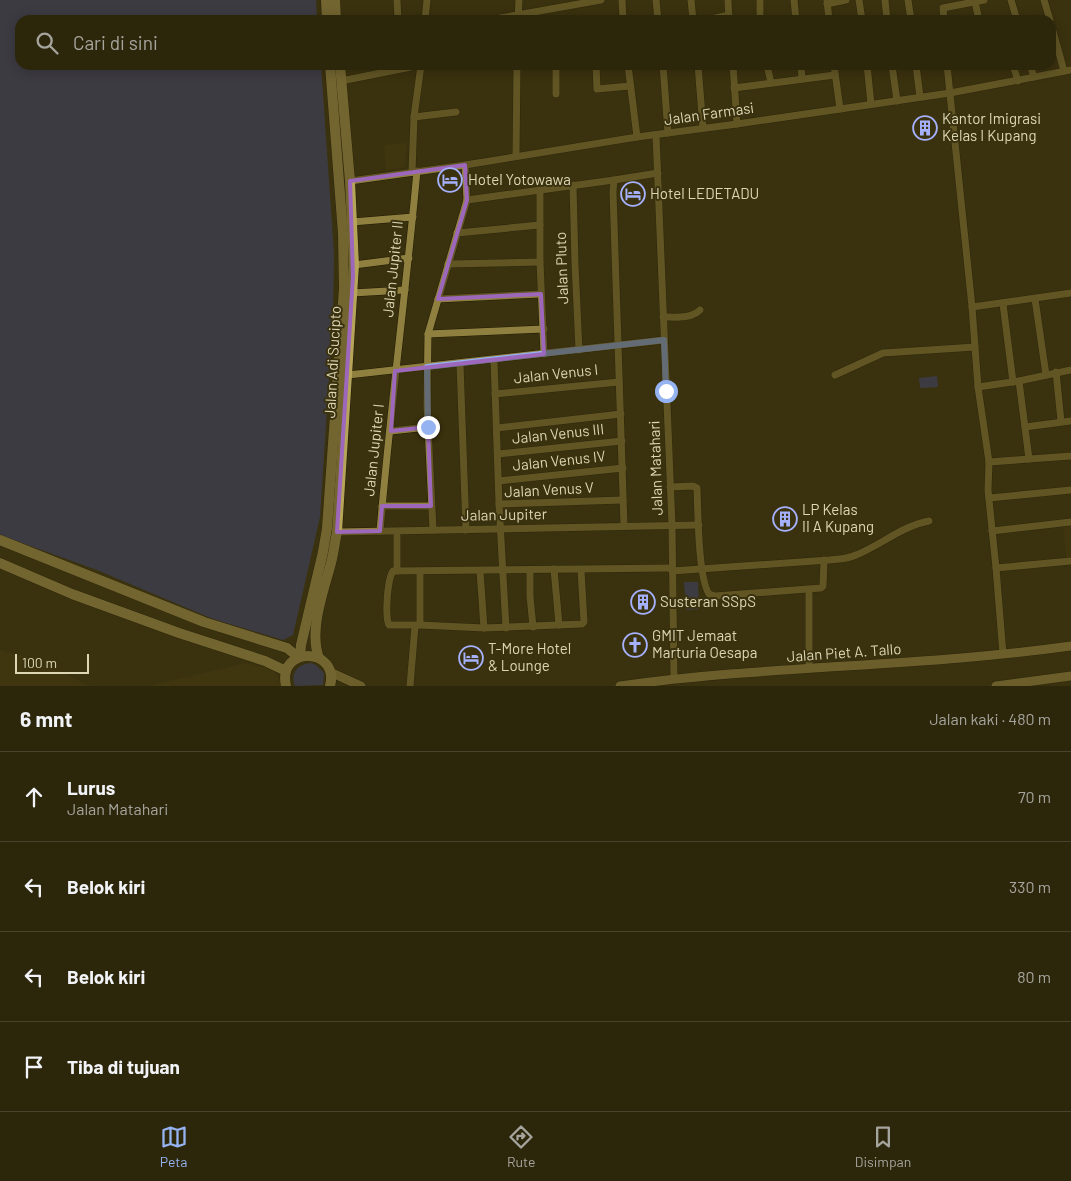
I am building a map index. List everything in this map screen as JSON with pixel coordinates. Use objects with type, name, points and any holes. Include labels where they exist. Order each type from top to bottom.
[{"type":"highway","points":[[326,0],[327,15]]},
{"type":"highway","points":[[335,0],[336,15]]},
{"type":"highway","name":"Jalan Adi Sucipto","points":[[318,658],[314,641],[316,622],[332,557],[336,532],[348,375],[344,347],[344,261],[330,70]]},
{"type":"highway","name":"Jalan Adi Sucipto","points":[[299,657],[327,528],[344,347],[354,265],[350,181],[340,70]]},
{"type":"highway","points":[[0,540],[204,622],[286,648],[299,657]]},
{"type":"highway","points":[[0,563],[72,594],[178,633],[265,661],[286,671]]},
{"type":"highway","points":[[286,686],[286,671],[293,661],[299,657],[312,656],[328,666],[330,686]]},
{"type":"main road","name":"Jalan Piet A. Tallo","points":[[620,686],[674,679],[1003,654],[1071,646]]},
{"type":"main road","points":[[330,672],[361,686]]},
{"type":"main road","points":[[996,686],[1071,676]]},
{"type":"street","points":[[396,0],[398,15]]},
{"type":"street","points":[[426,15],[427,0]]},
{"type":"street","points":[[518,15],[519,0]]},
{"type":"street","points":[[528,15],[602,0]]},
{"type":"street","points":[[622,0],[624,15]]},
{"type":"street","points":[[656,0],[658,15]]},
{"type":"street","points":[[691,0],[693,15]]},
{"type":"street","points":[[728,0],[729,15]]},
{"type":"street","points":[[760,0],[760,15]]},
{"type":"street","points":[[794,0],[796,15]]},
{"type":"street","points":[[828,15],[827,2],[846,0]]},
{"type":"street","points":[[859,0],[861,15]]},
{"type":"street","points":[[885,0],[886,15]]},
{"type":"street","points":[[908,0],[910,15]]},
{"type":"street","points":[[942,0],[944,15]]},
{"type":"street","points":[[943,8],[984,0]]},
{"type":"street","points":[[1011,0],[1016,15]]},
{"type":"street","points":[[1044,0],[1048,15]]},
{"type":"street","points":[[975,2],[978,15]]},
{"type":"street","points":[[1056,37],[1069,72]]},
{"type":"street","points":[[341,81],[388,70]]},
{"type":"street","name":"Jalan Jupiter II","points":[[395,371],[413,217],[415,171],[414,117],[420,70]]},
{"type":"street","points":[[516,156],[517,70]]},
{"type":"street","points":[[556,70],[556,94]]},
{"type":"street","points":[[596,70],[597,89],[630,86]]},
{"type":"street","points":[[628,70],[636,137]]},
{"type":"street","points":[[662,70],[668,133]]},
{"type":"street","points":[[698,70],[703,128]]},
{"type":"street","points":[[732,70],[737,124]]},
{"type":"street","points":[[768,70],[771,83]]},
{"type":"street","points":[[801,70],[802,79]]},
{"type":"street","points":[[834,70],[840,109]]},
{"type":"street","points":[[868,70],[871,104]]},
{"type":"street","points":[[893,70],[897,100]]},
{"type":"street","points":[[917,70],[920,97]]},
{"type":"street","points":[[948,70],[972,307],[978,387],[989,462],[989,498],[1003,654]]},
{"type":"street","points":[[1015,70],[1018,81]]},
{"type":"street","points":[[1032,70],[1034,77]]},
{"type":"street","name":"Jalan Farmasi","points":[[350,181],[466,165],[636,137],[950,93],[1069,72]]},
{"type":"street","points":[[734,88],[835,75]]},
{"type":"street","points":[[414,117],[456,112]]},
{"type":"street","name":"Jalan Matahari","points":[[656,135],[672,525],[674,679]]},
{"type":"street","points":[[433,530],[428,427],[428,334],[467,200],[466,165]]},
{"type":"street","points":[[467,200],[658,173]]},
{"type":"street","points":[[614,180],[613,202],[624,526]]},
{"type":"street","name":"Jalan Pluto","points":[[573,185],[579,350]]},
{"type":"street","points":[[540,190],[540,262],[544,354]]},
{"type":"street","points":[[352,222],[413,217]]},
{"type":"street","points":[[457,233],[540,225]]},
{"type":"street","points":[[354,265],[409,258]]},
{"type":"street","points":[[448,264],[540,262]]},
{"type":"street","points":[[352,293],[405,290]]},
{"type":"street","points":[[972,307],[1071,293]]},
{"type":"street","points":[[438,299],[541,294]]},
{"type":"street","points":[[1035,299],[1046,375]]},
{"type":"street","points":[[1003,304],[1025,427],[1028,459]]},
{"type":"street","points":[[663,317],[688,316],[696,314],[700,310]]},
{"type":"street","points":[[428,334],[544,329]]},
{"type":"street","points":[[348,375],[664,340]]},
{"type":"street","points":[[835,375],[883,353],[975,347]]},
{"type":"street","points":[[494,360],[499,504]]},
{"type":"street","points":[[460,364],[466,530]]},
{"type":"street","points":[[978,387],[1016,382],[1071,370]]},
{"type":"street","name":"Jalan Jupiter I","points":[[380,531],[391,431],[395,371]]},
{"type":"street","points":[[1056,372],[1061,421]]},
{"type":"street","name":"Jalan Venus I","points":[[495,394],[619,382]]},
{"type":"street","points":[[497,428],[621,414]]},
{"type":"street","points":[[1025,427],[1071,421]]},
{"type":"street","points":[[391,431],[428,427]]},
{"type":"street","name":"Jalan Venus III","points":[[498,454],[622,441]]},
{"type":"street","points":[[989,462],[1071,456]]},
{"type":"street","name":"Jalan Venus IV","points":[[499,481],[623,468]]},
{"type":"street","points":[[670,487],[696,487],[702,569],[708,592],[715,596],[766,591],[810,590],[823,586],[824,560]]},
{"type":"street","points":[[989,498],[1071,490]]},
{"type":"street","name":"Jalan Venus V","points":[[506,628],[499,504],[623,500]]},
{"type":"street","points":[[382,506],[431,506]]},
{"type":"street","points":[[581,570],[584,622],[582,624],[484,628],[418,625],[393,626],[388,624],[390,576],[393,571],[398,570],[702,569],[824,560],[855,556],[910,526],[929,521]]},
{"type":"street","points":[[992,531],[1071,522]]},
{"type":"street","name":"Jalan Jupiter","points":[[336,532],[699,525]]},
{"type":"street","points":[[397,536],[398,570]]},
{"type":"street","points":[[996,568],[1071,561]]},
{"type":"street","points":[[480,570],[484,628]]},
{"type":"street","points":[[530,570],[533,626]]},
{"type":"street","points":[[554,570],[558,625]]},
{"type":"street","points":[[410,686],[418,625],[420,571]]},
{"type":"street","points":[[809,669],[810,590]]},
{"type":"highlighted area","points":[[465,165],[467,200],[438,299],[541,294],[544,354],[395,371],[391,431],[428,427],[431,506],[382,506],[380,531],[337,532],[348,375],[353,276],[350,181]]},
{"type":"shaded area","points":[[0,0],[316,0],[317,15],[15,15],[15,70],[321,70],[334,254],[333,316],[320,517],[293,635],[283,640],[213,619],[97,570],[0,535]]},
{"type":"shaded area","points":[[407,143],[405,167],[386,170],[384,145]]},
{"type":"shaded area","points":[[937,376],[938,387],[920,388],[919,378]]},
{"type":"shaded area","points":[[1071,522],[1071,558],[1066,558],[1063,523]]},
{"type":"shaded area","points":[[684,582],[698,582],[699,609],[686,610]]},
{"type":"shaded area","points":[[0,650],[44,662],[85,684],[94,686],[0,686]]},
{"type":"shaded area","points":[[246,663],[273,669],[283,686],[149,686]]},
{"type":"shaded area","points":[[311,663],[324,673],[323,685],[295,686],[294,673],[296,670],[302,665]]},
{"type":"place","name":"Kantor Imigrasi Kelas I Kupang","points":[[925,128]]},
{"type":"place","name":"Hotel Yotowawa","points":[[450,180]]},
{"type":"place","name":"Hotel LEDETADU","points":[[633,194]]},
{"type":"place","name":"LP Kelas II A Kupang","points":[[785,519]]},
{"type":"place","name":"Susteran SSpS","points":[[643,602]]},
{"type":"place","name":"GMIT Jemaat Marturia Oesapa","points":[[635,645]]},
{"type":"place","name":"T-More Hotel & Lounge","points":[[471,658]]},
{"type":"route","points":[[428,427],[427,367],[664,340],[666,391]]}]
